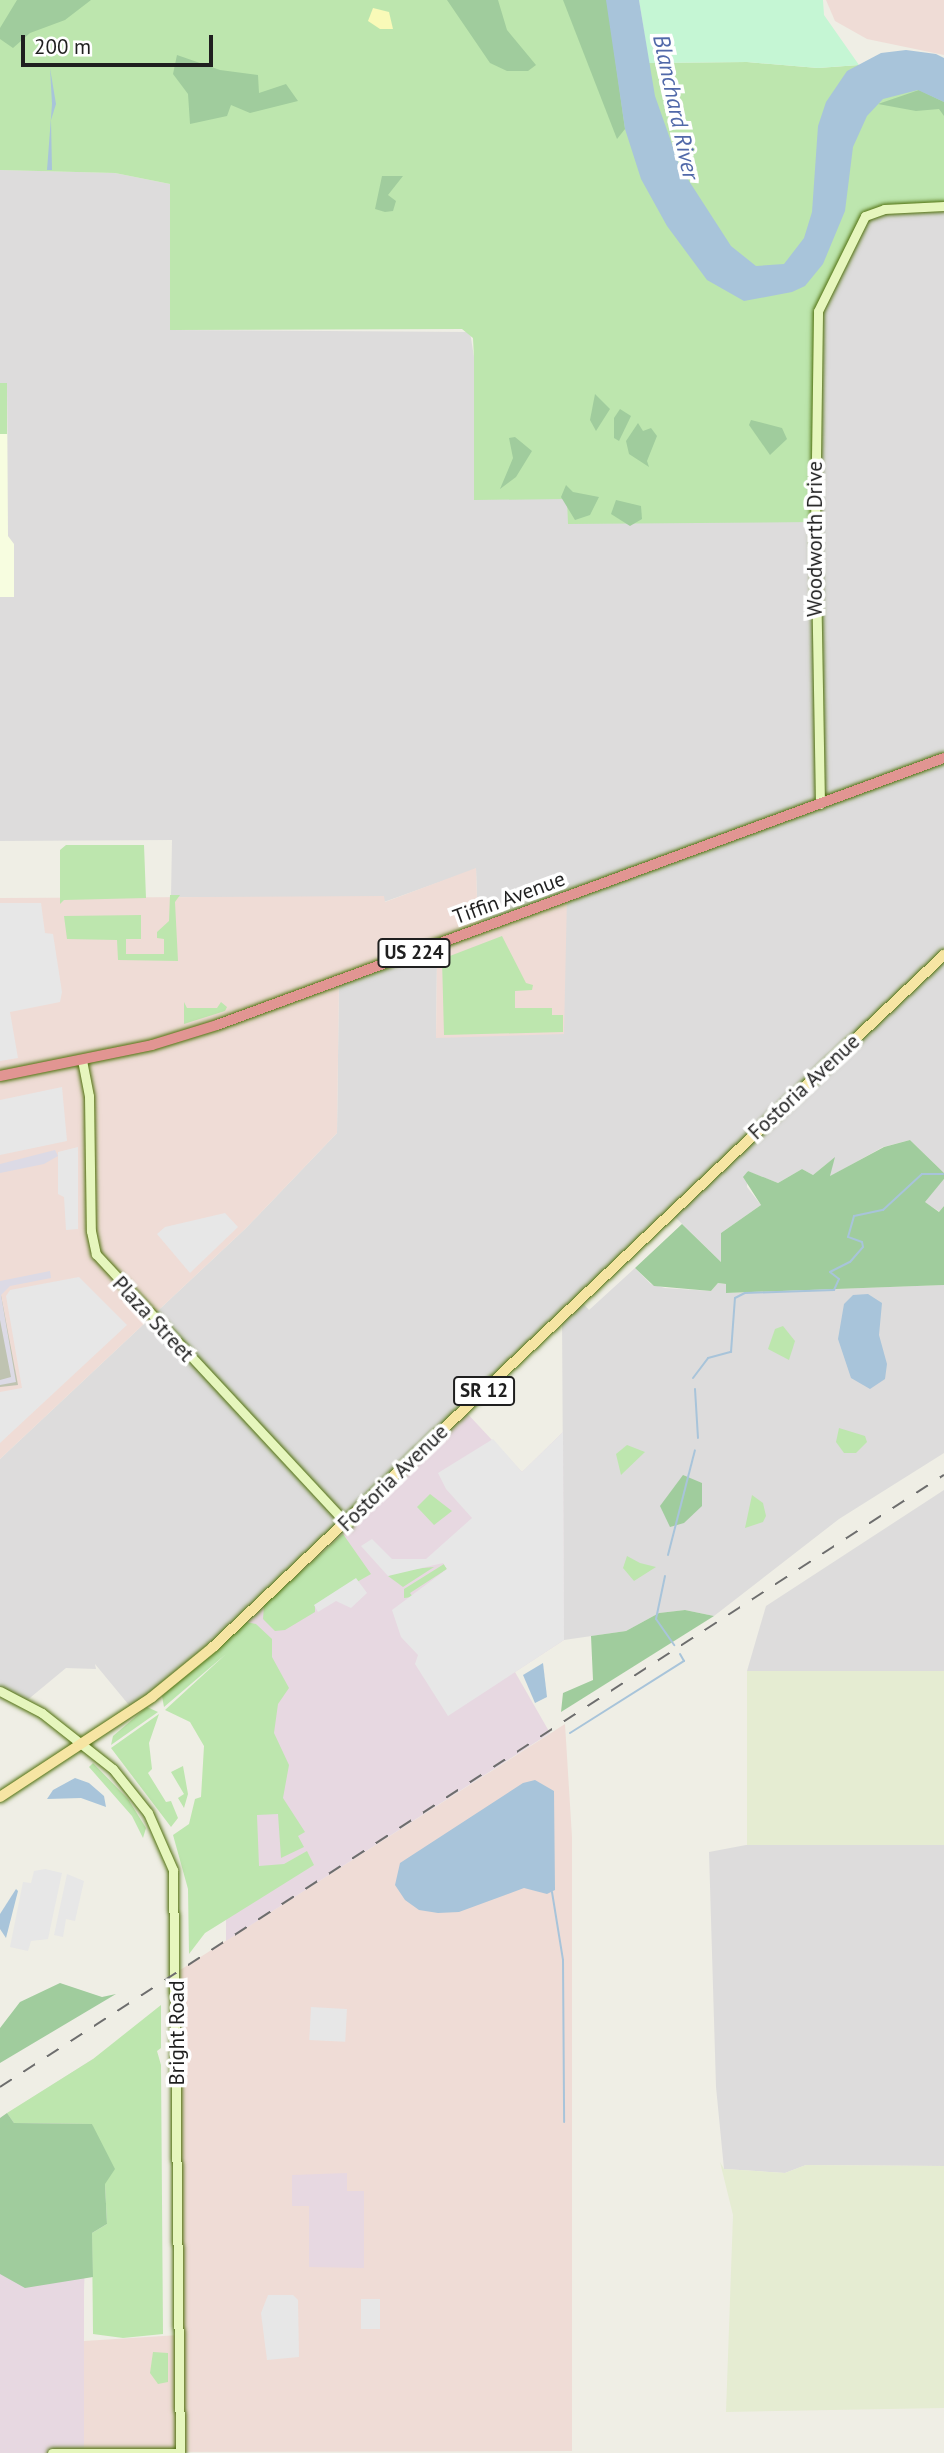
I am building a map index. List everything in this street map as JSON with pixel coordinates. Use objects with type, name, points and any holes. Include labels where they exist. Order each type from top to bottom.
[{"type":"highway","name":"Tiffin Avenue","points":[[0,1076],[82,1060],[217,1026],[944,758]]},
{"type":"main road","name":"Fostoria Avenue","points":[[0,1797],[83,1744],[183,1673],[347,1524],[944,955]]},
{"type":"street","name":"Woodworth Drive","points":[[820,804],[814,356],[818,312],[858,223],[869,213],[944,206]]},
{"type":"street","name":"Plaza Street","points":[[82,1060],[89,1096],[91,1231],[96,1254],[347,1524]]},
{"type":"street","name":"Bright Road","points":[[0,1691],[42,1713],[83,1744],[140,1801],[173,1870],[180,2453]]},
{"type":"street","points":[[52,2453],[180,2453]]},
{"type":"shaded area","points":[[0,0],[632,0],[645,63],[747,62],[818,68],[859,65],[944,83],[944,206],[869,213],[821,302],[815,522],[568,524],[567,499],[474,500],[473,338],[462,329],[170,330],[170,184],[115,173],[0,170]]},
{"type":"shaded area","points":[[17,0],[91,0],[65,20],[30,33],[13,48],[0,39],[0,28]]},
{"type":"shaded area","points":[[447,0],[498,0],[507,30],[536,65],[528,71],[507,71],[490,63]]},
{"type":"shaded area","points":[[563,0],[607,0],[625,129],[617,139]]},
{"type":"shaded area","points":[[639,0],[823,0],[824,15],[859,65],[818,68],[747,62],[649,63]]},
{"type":"shaded area","points":[[826,0],[944,0],[944,55],[867,39],[835,21]]},
{"type":"shaded area","points":[[177,55],[220,70],[258,75],[259,93],[286,84],[298,101],[250,113],[231,105],[227,116],[190,124],[188,94],[173,74]]},
{"type":"shaded area","points":[[919,90],[944,102],[944,116],[939,109],[916,111],[878,104]]},
{"type":"shaded area","points":[[0,170],[115,173],[170,184],[170,330],[470,332],[474,357],[568,499],[568,524],[816,322],[869,213],[944,206],[944,1173],[910,1140],[883,1147],[829,1177],[834,1158],[813,1175],[802,1169],[778,1183],[747,1171],[747,1187],[761,1205],[721,1233],[721,1262],[671,1213],[580,1300],[589,1310],[635,1268],[651,1284],[665,1288],[711,1291],[718,1283],[726,1284],[726,1293],[944,1285],[944,1453],[839,1519],[714,1616],[685,1610],[659,1613],[626,1631],[564,1640],[562,1318],[271,1592],[133,1710],[95,1664],[96,1669],[66,1668],[25,1702],[0,1691],[0,1459],[246,1228],[337,1133],[339,980],[430,947],[437,959],[436,1038],[485,927],[477,899],[476,869],[384,902],[384,897],[171,897],[172,840],[0,841]]},
{"type":"shaded area","points":[[382,176],[403,176],[388,195],[396,201],[393,211],[375,209]]},
{"type":"shaded area","points":[[0,383],[7,383],[8,536],[14,544],[14,597],[0,597]]},
{"type":"shaded area","points":[[0,383],[7,383],[7,434],[0,434]]},
{"type":"shaded area","points":[[595,394],[610,409],[596,431],[590,420]]},
{"type":"shaded area","points":[[620,409],[631,416],[619,441],[614,438],[614,418]]},
{"type":"shaded area","points":[[751,420],[782,428],[787,439],[770,455],[749,425]]},
{"type":"shaded area","points":[[638,423],[643,431],[651,428],[657,436],[647,461],[649,467],[629,454],[626,441]]},
{"type":"shaded area","points":[[515,437],[532,451],[516,477],[500,489],[513,458],[509,438]]},
{"type":"shaded area","points":[[566,485],[573,492],[599,497],[590,515],[575,520],[561,497]]},
{"type":"shaded area","points":[[616,500],[641,506],[642,519],[630,526],[611,514]]},
{"type":"shaded area","points":[[66,845],[144,845],[146,898],[64,900],[60,904],[60,850]]},
{"type":"shaded area","points":[[476,868],[477,899],[485,927],[567,897],[564,1034],[436,1038],[437,959],[430,947],[339,980],[337,1133],[246,1228],[0,1459],[0,898],[384,896],[385,902]]},
{"type":"shaded area","points":[[170,895],[180,895],[175,902],[178,961],[118,960],[117,940],[67,939],[64,916],[141,915],[141,939],[126,939],[126,954],[164,954],[164,939],[157,938],[157,932],[169,921]]},
{"type":"shaded area","points":[[0,903],[41,903],[45,933],[53,934],[62,992],[60,1002],[10,1012],[18,1058],[0,1061]]},
{"type":"shaded area","points":[[502,936],[526,983],[533,985],[532,990],[515,991],[515,1008],[552,1008],[552,1015],[563,1015],[563,1032],[444,1035],[442,959]]},
{"type":"shaded area","points":[[184,1002],[187,1008],[217,1008],[221,1002],[227,1007],[225,1011],[184,1024]]},
{"type":"shaded area","points":[[62,1087],[67,1141],[0,1155],[0,1100]]},
{"type":"shaded area","points":[[910,1140],[944,1173],[944,1179],[925,1202],[939,1212],[944,1206],[944,1285],[726,1293],[726,1284],[718,1283],[711,1291],[654,1286],[635,1268],[682,1224],[721,1262],[721,1233],[761,1205],[743,1177],[748,1171],[778,1183],[802,1169],[813,1175],[835,1157],[830,1176],[884,1147]]},
{"type":"shaded area","points":[[78,1147],[78,1229],[66,1230],[64,1197],[58,1194],[58,1152]]},
{"type":"shaded area","points":[[55,1150],[58,1156],[44,1164],[0,1173],[0,1164]]},
{"type":"shaded area","points":[[944,1179],[944,1206],[940,1212],[924,1202]]},
{"type":"shaded area","points":[[225,1213],[238,1227],[190,1273],[157,1234],[165,1227]]},
{"type":"shaded area","points":[[50,1271],[51,1278],[10,1286],[1,1295],[16,1382],[0,1385],[0,1380],[11,1377],[0,1320],[0,1281]]},
{"type":"shaded area","points":[[79,1277],[127,1325],[0,1443],[0,1392],[22,1388],[6,1296],[10,1290]]},
{"type":"shaded area","points":[[0,1290],[18,1385],[0,1387]]},
{"type":"shaded area","points":[[783,1326],[795,1341],[789,1360],[768,1349],[775,1329]]},
{"type":"shaded area","points":[[464,1410],[522,1472],[563,1432],[564,1640],[515,1672],[550,1733],[226,1941],[226,1656],[213,1647]]},
{"type":"shaded area","points":[[839,1428],[865,1436],[867,1442],[856,1453],[844,1453],[836,1442]]},
{"type":"shaded area","points":[[563,1432],[564,1640],[448,1716],[415,1664],[418,1655],[401,1637],[392,1610],[447,1569],[443,1563],[388,1576],[361,1546],[372,1539],[392,1559],[426,1559],[472,1518],[446,1489],[438,1473],[493,1439],[522,1472]]},
{"type":"shaded area","points":[[627,1445],[645,1452],[621,1475],[616,1454]]},
{"type":"shaded area","points":[[683,1475],[702,1483],[702,1506],[684,1523],[670,1527],[660,1506]]},
{"type":"shaded area","points":[[944,1490],[944,1671],[747,1671],[766,1606]]},
{"type":"shaded area","points":[[430,1494],[452,1511],[434,1525],[417,1507]]},
{"type":"shaded area","points":[[752,1495],[763,1503],[766,1516],[763,1522],[745,1528]]},
{"type":"shaded area","points":[[343,1534],[371,1574],[315,1606],[315,1612],[285,1630],[275,1631],[263,1619],[264,1605]]},
{"type":"shaded area","points":[[627,1556],[656,1567],[634,1581],[623,1568]]},
{"type":"shaded area","points":[[444,1564],[447,1569],[410,1593],[413,1597],[404,1598],[404,1589]]},
{"type":"shaded area","points":[[434,1567],[403,1587],[388,1576],[402,1570]]},
{"type":"shaded area","points":[[356,1578],[367,1593],[351,1608],[336,1601],[318,1612],[314,1605]]},
{"type":"shaded area","points":[[685,1610],[714,1616],[561,1712],[563,1693],[593,1680],[591,1636],[626,1631],[659,1613]]},
{"type":"shaded area","points":[[246,1622],[256,1624],[272,1639],[272,1657],[289,1688],[278,1704],[274,1733],[289,1765],[283,1798],[305,1832],[298,1836],[304,1847],[281,1858],[278,1814],[257,1815],[259,1866],[284,1864],[307,1851],[314,1865],[205,1933],[189,1954],[188,1889],[173,1835],[189,1824],[195,1799],[201,1797],[204,1746],[190,1722],[165,1710],[226,1654],[164,1707],[162,1696]]},
{"type":"shaded area","points":[[747,1671],[944,1671],[944,1845],[747,1845]]},
{"type":"shaded area","points":[[147,1707],[158,1712],[111,1745],[113,1736]]},
{"type":"shaded area","points":[[159,1714],[149,1743],[152,1769],[148,1773],[166,1802],[171,1801],[178,1818],[171,1827],[111,1748]]},
{"type":"shaded area","points":[[565,1724],[572,1837],[572,2451],[84,2452],[84,2341],[179,2335],[177,1972]]},
{"type":"shaded area","points":[[93,1763],[128,1799],[146,1828],[143,1838],[132,1816],[89,1767]]},
{"type":"shaded area","points":[[183,1766],[188,1794],[184,1808],[178,1798],[184,1794],[171,1772]]},
{"type":"shaded area","points":[[944,1842],[944,2166],[806,2165],[785,2173],[724,2169],[716,2087],[709,1852],[746,1845]]},
{"type":"shaded area","points":[[45,1869],[62,1873],[48,1939],[31,1941],[28,1951],[10,1947],[23,1882],[31,1883],[34,1871]]},
{"type":"shaded area","points":[[67,1874],[84,1881],[75,1921],[66,1919],[63,1937],[54,1935]]},
{"type":"shaded area","points":[[60,1983],[102,1997],[116,1994],[0,2063],[0,2028],[20,2002]]},
{"type":"shaded area","points":[[161,2005],[161,2048],[157,2051],[161,2065],[163,2334],[123,2338],[93,2334],[92,2233],[107,2224],[105,2184],[92,2124],[14,2123],[7,2113],[93,2059]]},
{"type":"shaded area","points":[[311,2007],[347,2009],[345,2042],[309,2040]]},
{"type":"shaded area","points":[[93,2059],[84,2290],[84,2451],[180,2453],[0,2453],[0,2118]]},
{"type":"shaded area","points":[[7,2113],[14,2123],[92,2124],[115,2169],[105,2184],[107,2224],[92,2233],[93,2277],[25,2288],[0,2274],[0,2118]]},
{"type":"shaded area","points":[[720,2162],[724,2169],[785,2173],[806,2165],[944,2166],[944,2408],[726,2412],[733,2215]]},
{"type":"shaded area","points":[[347,2173],[347,2191],[364,2191],[364,2268],[309,2267],[309,2206],[292,2206],[292,2175]]},
{"type":"shaded area","points":[[268,2295],[293,2295],[298,2300],[299,2357],[267,2360],[261,2313]]},
{"type":"shaded area","points":[[361,2299],[380,2299],[380,2329],[361,2329]]},
{"type":"shaded area","points":[[153,2352],[168,2353],[168,2382],[158,2384],[150,2373]]},
{"type":"sand","points":[[373,8],[389,12],[393,29],[380,29],[368,21]]},
{"type":"water","points":[[606,0],[639,0],[655,96],[680,167],[731,246],[756,266],[784,264],[804,238],[812,212],[818,126],[826,102],[847,71],[881,53],[906,50],[936,54],[944,58],[944,102],[918,90],[883,99],[867,116],[853,147],[845,211],[823,264],[805,286],[792,292],[744,301],[707,280],[667,226],[641,179],[625,129]]},
{"type":"water","points":[[50,68],[56,104],[51,120],[52,170],[47,170],[52,104]]},
{"type":"water","points":[[868,1294],[882,1303],[879,1335],[887,1364],[885,1379],[870,1389],[851,1378],[838,1339],[844,1304],[853,1295]]},
{"type":"water","points":[[543,1663],[547,1697],[535,1703],[523,1675]]},
{"type":"water","points":[[75,1778],[89,1783],[104,1796],[106,1807],[81,1798],[47,1799],[53,1790]]},
{"type":"water","points":[[535,1780],[554,1791],[555,1890],[547,1894],[524,1888],[459,1912],[419,1910],[405,1900],[395,1885],[400,1863],[523,1783]]},
{"type":"water","points":[[16,1889],[18,1891],[6,1938],[0,1929],[0,1914]]},
{"type":"waterway","points":[[693,1378],[708,1358],[731,1352],[735,1298],[745,1293],[834,1290],[839,1279],[830,1272],[850,1262],[863,1247],[862,1242],[848,1237],[854,1216],[883,1210],[922,1174],[943,1174]]},
{"type":"waterway","points":[[695,1389],[698,1438]]},
{"type":"waterway","points":[[668,1555],[695,1450]]},
{"type":"waterway","points":[[665,1576],[656,1619],[674,1645]]},
{"type":"waterway","points":[[570,1733],[684,1661],[680,1654]]},
{"type":"waterway","points":[[552,1892],[563,1960],[564,2122]]},
{"type":"railway","points":[[0,2087],[944,1475]]},
{"type":"water label","name":"Blanchard River","points":[[676,107]]}]
